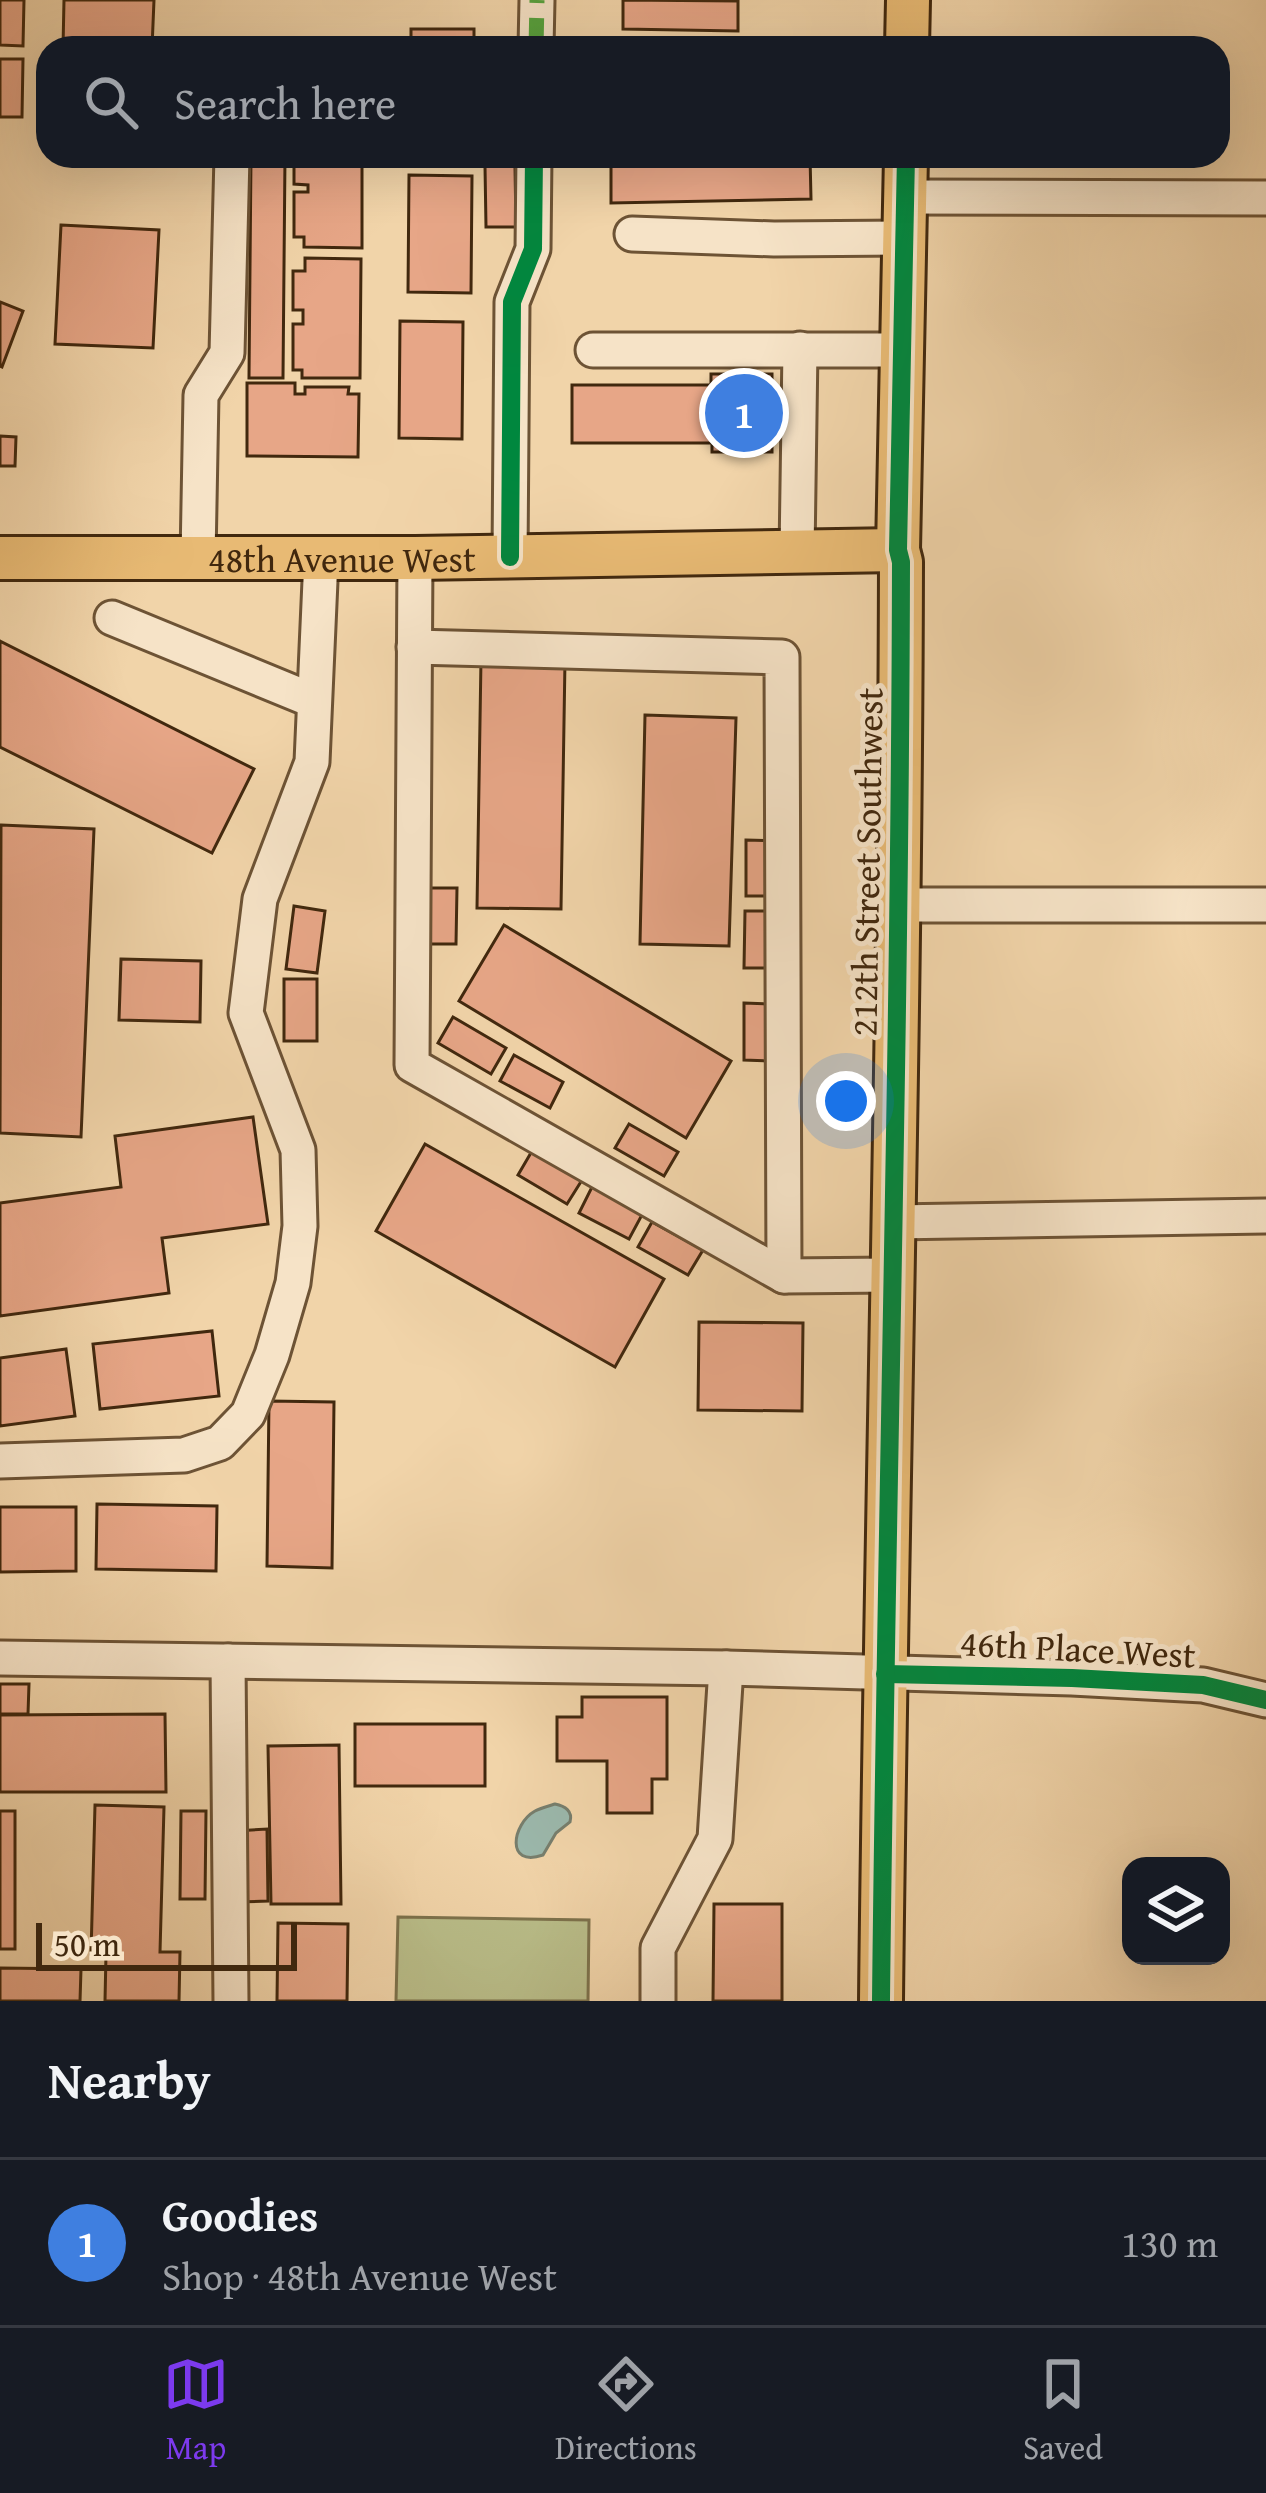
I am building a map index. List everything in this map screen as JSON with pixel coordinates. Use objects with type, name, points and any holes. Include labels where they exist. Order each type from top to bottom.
[{"type":"main road","points":[[907,36],[908,0]]},
{"type":"main road","name":"212th Street Southwest","points":[[881,2001],[900,905],[898,550],[905,197]]},
{"type":"main road","name":"48th Avenue West","points":[[0,557],[415,558],[898,550]]},
{"type":"street","points":[[536,36],[537,0]]},
{"type":"street","points":[[198,558],[201,395],[227,353],[232,168]]},
{"type":"street","points":[[510,556],[512,302],[533,249],[534,168]]},
{"type":"street","points":[[632,234],[774,239],[905,197],[1266,198]]},
{"type":"street","points":[[797,554],[800,349]]},
{"type":"street","points":[[593,350],[902,350]]},
{"type":"street","points":[[0,1461],[184,1455],[220,1443],[248,1414],[272,1355],[293,1283],[300,1226],[298,1150],[246,1013],[260,899],[312,762],[321,558]]},
{"type":"street","points":[[415,558],[412,1065],[784,1276],[892,1275]]},
{"type":"street","points":[[112,618],[314,700]]},
{"type":"street","points":[[414,647],[782,657],[784,1276]]},
{"type":"street","points":[[900,905],[1266,904]]},
{"type":"street","points":[[893,1222],[1266,1216]]},
{"type":"street","name":"46th Place West","points":[[0,1658],[1072,1678],[1203,1685],[1266,1700]]},
{"type":"street","points":[[228,1661],[231,2001]]},
{"type":"street","points":[[658,2001],[658,1948],[715,1839],[726,1668]]},
{"type":"green space","points":[[398,1917],[589,1920],[588,2001],[396,2001]]},
{"type":"shaded area","points":[[555,1804],[567,1810],[570,1822],[556,1833],[543,1855],[522,1855],[516,1843],[521,1825],[535,1811]]},
{"type":"building","points":[[0,0],[24,0],[23,46],[0,45]]},
{"type":"building","points":[[64,0],[154,0],[152,36],[63,36]]},
{"type":"building","points":[[623,0],[738,1],[738,31],[623,29]]},
{"type":"building","points":[[411,29],[474,29],[474,36],[411,36]]},
{"type":"building","points":[[0,59],[23,59],[22,117],[0,117]]},
{"type":"building","points":[[251,168],[285,168],[283,378],[249,378]]},
{"type":"building","points":[[294,168],[362,168],[362,248],[304,247],[304,237],[294,237],[294,192],[308,192],[308,185],[294,184]]},
{"type":"building","points":[[485,168],[515,168],[516,227],[486,227]]},
{"type":"building","points":[[611,168],[810,168],[811,199],[611,203]]},
{"type":"building","points":[[409,175],[472,176],[471,293],[408,292]]},
{"type":"building","points":[[61,225],[159,230],[153,348],[55,344]]},
{"type":"building","points":[[305,258],[361,259],[360,378],[302,378],[302,370],[293,370],[293,324],[303,324],[303,310],[293,310],[293,271],[305,271]]},
{"type":"building","points":[[0,302],[23,311],[2,367],[0,366]]},
{"type":"building","points":[[400,321],[463,322],[462,439],[399,438]]},
{"type":"building","points":[[711,374],[772,374],[772,452],[712,452],[712,443],[572,443],[572,385],[711,385]]},
{"type":"building","points":[[247,383],[295,383],[295,394],[305,394],[305,387],[349,387],[348,394],[359,394],[358,457],[247,456]]},
{"type":"building","points":[[0,436],[16,437],[15,466],[0,466]]},
{"type":"building","points":[[0,641],[254,769],[212,853],[0,747]]},
{"type":"building","points":[[481,659],[565,660],[561,909],[477,908]]},
{"type":"building","points":[[645,715],[736,718],[729,946],[640,944]]},
{"type":"building","points":[[1,825],[94,829],[81,1137],[0,1133]]},
{"type":"building","points":[[746,840],[775,841],[774,896],[746,896]]},
{"type":"building","points":[[428,888],[457,888],[456,944],[428,944]]},
{"type":"building","points":[[294,906],[325,911],[317,973],[286,969]]},
{"type":"building","points":[[745,911],[774,911],[773,968],[744,968]]},
{"type":"building","points":[[504,925],[731,1061],[686,1138],[459,1001]]},
{"type":"building","points":[[121,959],[201,961],[200,1022],[119,1020]]},
{"type":"building","points":[[284,979],[317,979],[317,1041],[284,1041]]},
{"type":"building","points":[[744,1003],[772,1004],[771,1061],[744,1060]]},
{"type":"building","points":[[453,1017],[506,1048],[491,1074],[438,1043]]},
{"type":"building","points":[[514,1055],[563,1082],[550,1108],[500,1081]]},
{"type":"building","points":[[253,1117],[268,1224],[162,1238],[169,1293],[0,1316],[0,1203],[121,1187],[115,1136]]},
{"type":"building","points":[[629,1124],[678,1152],[664,1176],[615,1148]]},
{"type":"building","points":[[425,1144],[664,1279],[615,1367],[376,1231]]},
{"type":"building","points":[[532,1151],[582,1180],[567,1204],[518,1175]]},
{"type":"building","points":[[592,1187],[643,1213],[629,1239],[579,1213]]},
{"type":"building","points":[[652,1222],[703,1250],[688,1275],[638,1247]]},
{"type":"building","points":[[699,1322],[803,1323],[802,1411],[698,1410]]},
{"type":"building","points":[[212,1331],[219,1396],[100,1409],[93,1344]]},
{"type":"building","points":[[66,1349],[75,1416],[0,1426],[0,1358]]},
{"type":"building","points":[[269,1401],[334,1402],[332,1568],[267,1566]]},
{"type":"building","points":[[97,1504],[217,1506],[216,1571],[96,1569]]},
{"type":"building","points":[[0,1507],[76,1507],[76,1571],[0,1572]]},
{"type":"building","points":[[0,1684],[29,1684],[28,1714],[0,1714]]},
{"type":"building","points":[[582,1697],[667,1697],[667,1779],[652,1779],[652,1813],[607,1813],[607,1761],[557,1761],[557,1717],[582,1717]]},
{"type":"building","points":[[165,1714],[166,1792],[0,1792],[0,1715]]},
{"type":"building","points":[[355,1724],[485,1724],[485,1786],[355,1786]]},
{"type":"building","points":[[339,1745],[341,1904],[271,1904],[268,1746]]},
{"type":"building","points":[[95,1805],[164,1807],[160,1952],[180,1952],[179,2001],[105,2001],[106,1954],[91,1954]]},
{"type":"building","points":[[0,1811],[15,1811],[15,1949],[0,1949]]},
{"type":"building","points":[[181,1811],[206,1811],[205,1899],[180,1899]]},
{"type":"building","points":[[267,1829],[268,1901],[237,1902],[235,1831]]},
{"type":"building","points":[[714,1904],[782,1904],[782,2001],[713,2001]]},
{"type":"building","points":[[278,1923],[348,1924],[347,2001],[277,2001]]},
{"type":"building","points":[[0,1968],[81,1969],[80,2001],[0,2001]]},
{"type":"marked path","points":[[536,36],[537,0]]},
{"type":"cycle path","points":[[510,557],[512,302],[533,249],[534,168]]},
{"type":"cycle path","points":[[881,2001],[906,168]]},
{"type":"cycle path","points":[[885,1674],[1203,1685],[1266,1700]]},
{"type":"place","name":"Goodies","points":[[744,413]]}]
